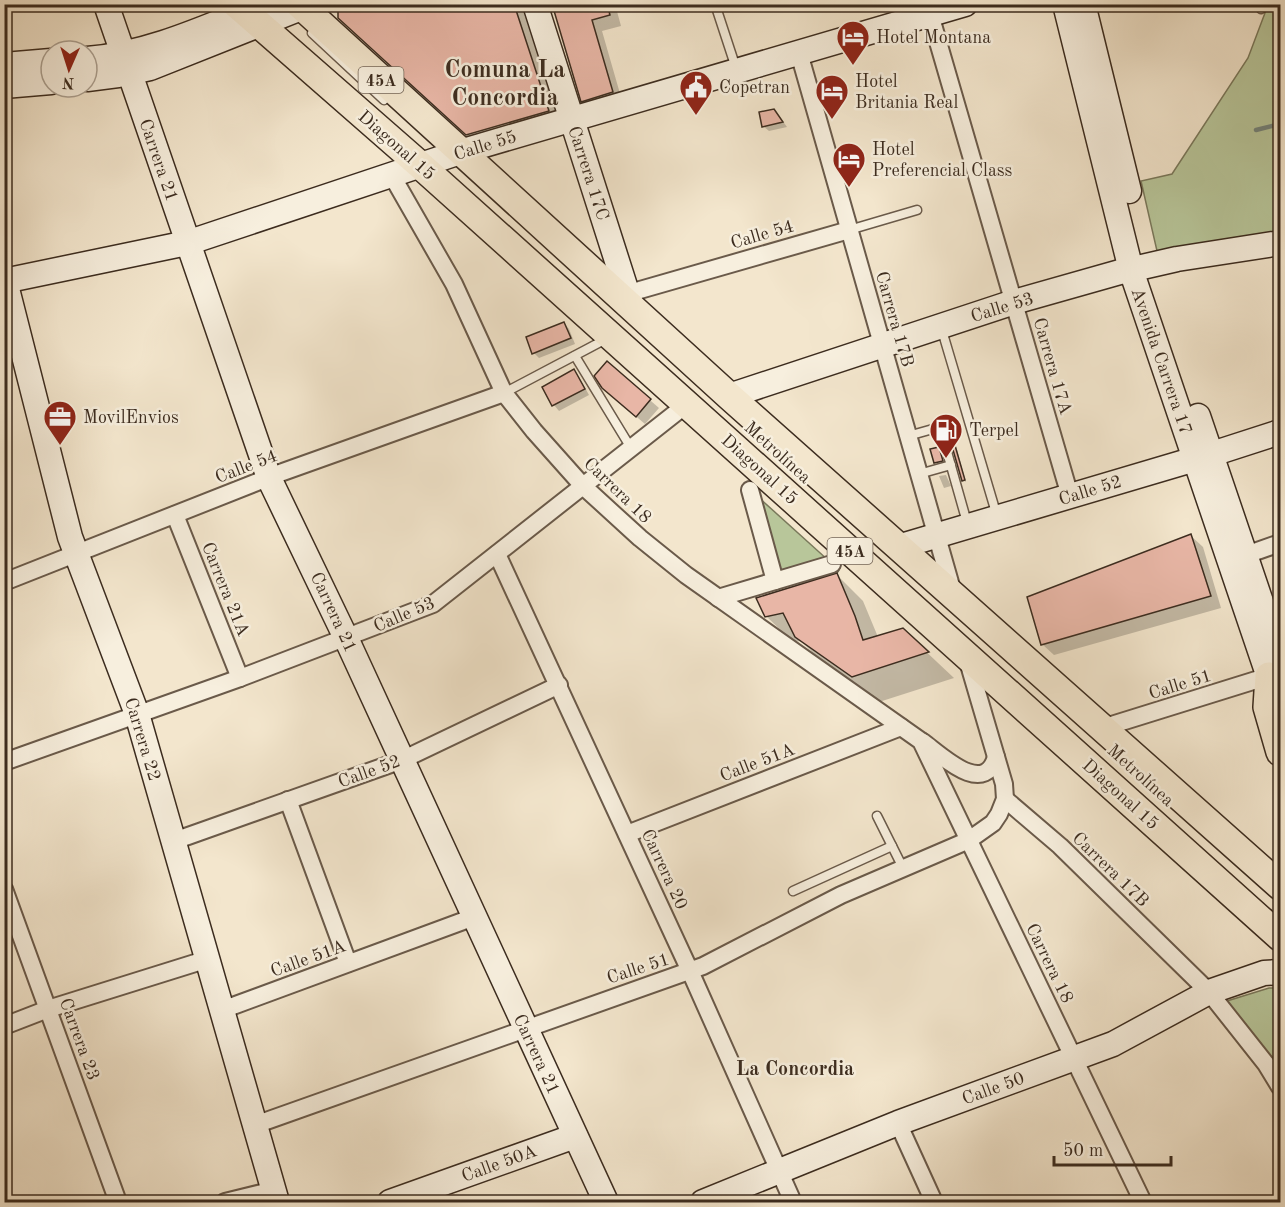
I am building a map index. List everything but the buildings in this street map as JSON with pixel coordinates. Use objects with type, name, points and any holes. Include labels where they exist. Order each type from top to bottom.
[{"type":"main road","name":"Diagonal 15","points":[[277,12],[439,158],[611,336],[965,647],[1281,937]]},
{"type":"main road","name":"Diagonal 15","points":[[277,12],[439,158],[626,299],[729,396],[1281,886]]},
{"type":"main road","points":[[1275,667],[1268,707],[1281,752]]},
{"type":"street","name":"Carrera 21","points":[[106,4],[269,478],[346,638],[606,1203]]},
{"type":"street","name":"Carrera 17C","points":[[535,4],[626,299]]},
{"type":"street","name":"Calle 55","points":[[5,280],[187,243],[439,158],[799,53],[928,10],[965,4]]},
{"type":"street","name":"Avenida Carrera 17","points":[[1065,4],[1139,268],[1275,667]]},
{"type":"street","name":"Avenida Carrera 17","points":[[1083,4],[1139,268]]},
{"type":"street","name":"Carrera 17A","points":[[928,10],[1070,496]]},
{"type":"street","points":[[99,74],[127,64],[159,45],[277,12]]},
{"type":"street","name":"Carrera 17B","points":[[799,53],[954,596]]},
{"type":"street","points":[[99,60],[127,64]]},
{"type":"street","points":[[4,65],[39,63]]},
{"type":"street","points":[[4,86],[39,83]]},
{"type":"street","name":"Carrera 18","points":[[391,174],[454,284],[504,393],[583,486],[640,538],[686,575],[967,772],[977,775],[987,772],[993,766],[996,757]]},
{"type":"street","name":"Calle 54","points":[[626,299],[849,230]]},
{"type":"street","name":"Calle 53","points":[[729,396],[1014,302],[1177,259],[1281,243]]},
{"type":"street","name":"Carrera 22","points":[[5,280],[66,523],[138,714],[275,1196]]},
{"type":"street","name":"Calle 54","points":[[4,582],[269,478],[504,393]]},
{"type":"street","name":"Calle 53","points":[[4,762],[240,678],[433,604],[687,404]]},
{"type":"street","name":"Calle 52","points":[[898,547],[1281,432]]},
{"type":"street","name":"Avenida Carrera 17","points":[[1204,456],[1246,555],[1275,667],[1281,711]]},
{"type":"street","points":[[750,490],[775,581]]},
{"type":"street","name":"Carrera 21A","points":[[175,515],[240,678]]},
{"type":"street","points":[[1246,555],[1281,543]]},
{"type":"street","name":"Carrera 20","points":[[497,554],[690,971],[793,1203]]},
{"type":"street","points":[[718,598],[832,564]]},
{"type":"street","points":[[965,647],[1004,784],[1005,799]]},
{"type":"street","name":"Calle 51","points":[[1102,729],[1275,667]]},
{"type":"street","name":"Calle 52","points":[[174,841],[402,760],[559,685]]},
{"type":"street","name":"Calle 51A","points":[[627,834],[901,727]]},
{"type":"street","name":"Carrera 18","points":[[921,741],[1143,1203]]},
{"type":"street","name":"Carrera 17B","points":[[1005,799],[1060,846],[1209,992],[1266,1064],[1281,1087]]},
{"type":"street","name":"Calle 51","points":[[255,1125],[690,971],[720,958],[841,895],[969,840],[993,823],[1005,799]]},
{"type":"street","points":[[288,800],[348,963]]},
{"type":"street","name":"Carrera 23","points":[[4,889],[118,1203]]},
{"type":"street","name":"Calle 51A","points":[[222,1010],[474,917]]},
{"type":"street","points":[[4,1026],[48,1009],[208,959]]},
{"type":"street","name":"Calle 50","points":[[703,1203],[898,1123],[1074,1059],[1127,1037],[1209,992],[1264,973],[1281,972]]},
{"type":"street","points":[[898,1123],[934,1203]]},
{"type":"street","name":"Calle 50A","points":[[390,1202],[575,1136]]},
{"type":"street","points":[[225,1203],[275,1196]]},
{"type":"lane","points":[[715,4],[737,71]]},
{"type":"lane","points":[[277,12],[389,104]]},
{"type":"lane","name":"Calle 54","points":[[849,230],[917,210]]},
{"type":"lane","points":[[941,326],[998,517]]},
{"type":"lane","points":[[504,393],[611,336]]},
{"type":"lane","points":[[574,356],[631,448]]},
{"type":"lane","points":[[908,436],[940,427],[968,526]]},
{"type":"lane","name":"Metrolínea","points":[[738,437],[965,647]]},
{"type":"lane","points":[[919,474],[951,465]]},
{"type":"lane","points":[[877,816],[903,868]]},
{"type":"lane","points":[[793,891],[892,846]]},
{"type":"green space","points":[[1268,5],[1280,5],[1280,232],[1157,251],[1141,181],[1172,174],[1248,58]]},
{"type":"green space","points":[[746,486],[839,570],[837,573],[738,599],[723,588],[767,576]]},
{"type":"green space","points":[[1269,988],[1280,988],[1280,1074],[1227,1001]]},
{"type":"waterway","points":[[1256,130],[1280,124]]},
{"type":"place","name":"Hotel Montana","points":[[853,66]]},
{"type":"place","name":"Copetran","points":[[696,116]]},
{"type":"place","name":"Hotel Britania Real","points":[[832,120]]},
{"type":"place","name":"Hotel Preferencial Class","points":[[849,188]]},
{"type":"place","name":"MovilEnvios","points":[[60,446]]},
{"type":"place","name":"Terpel","points":[[946,459]]},
{"type":"district","name":"Comuna La Concordia","points":[[505,83]]},
{"type":"district","name":"La Concordia","points":[[795,1068]]}]
